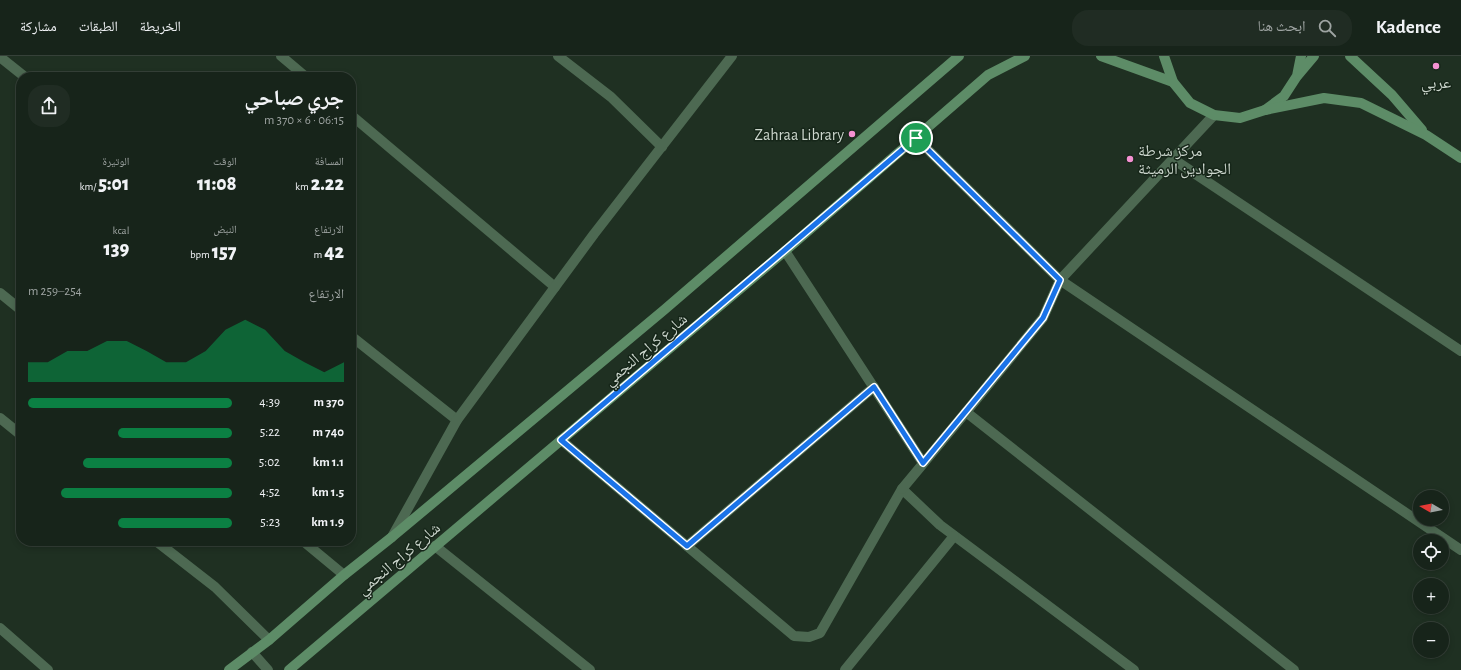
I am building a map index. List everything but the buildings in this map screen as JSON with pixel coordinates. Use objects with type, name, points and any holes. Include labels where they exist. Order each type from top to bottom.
[{"type":"main road","points":[[229,670],[269,640],[344,575],[392,537],[658,315],[959,56]]},
{"type":"main road","name":"شارع كراج النجمي","points":[[289,670],[785,250],[988,75],[1025,56]]},
{"type":"main road","points":[[1101,56],[1173,82]]},
{"type":"main road","points":[[1164,56],[1173,82],[1190,103],[1214,115],[1240,118],[1265,110],[1324,98],[1361,103],[1426,135],[1461,158]]},
{"type":"main road","points":[[1297,76],[1301,56]]},
{"type":"main road","points":[[1265,110],[1284,96],[1297,76],[1314,56]]},
{"type":"main road","points":[[1350,56],[1392,95],[1426,135]]},
{"type":"street","points":[[281,56],[300,72]]},
{"type":"street","points":[[558,56],[611,97],[662,148]]},
{"type":"street","points":[[392,537],[457,420],[594,234],[732,56]]},
{"type":"street","points":[[0,57],[19,72]]},
{"type":"street","points":[[561,440],[794,636],[809,637],[820,633],[902,489],[1043,318],[1060,280],[1214,115]]},
{"type":"street","points":[[356,119],[556,287]]},
{"type":"street","points":[[916,138],[1060,280],[1461,550]]},
{"type":"street","points":[[1173,159],[1461,352]]},
{"type":"street","points":[[785,250],[923,463]]},
{"type":"street","points":[[0,292],[16,306]]},
{"type":"street","points":[[356,340],[457,420]]},
{"type":"street","points":[[687,546],[874,387]]},
{"type":"street","points":[[966,412],[1294,670]]},
{"type":"street","points":[[0,418],[16,430]]},
{"type":"street","points":[[902,489],[940,525],[954,536],[1134,670]]},
{"type":"street","points":[[845,670],[954,536]]},
{"type":"street","points":[[162,546],[215,587],[269,640]]},
{"type":"street","points":[[309,546],[344,575]]},
{"type":"street","points":[[435,546],[590,670]]},
{"type":"street","points":[[0,628],[48,670]]},
{"type":"street","points":[[252,652],[268,670]]},
{"type":"place","name":"عربي","points":[[1436,66]]},
{"type":"place","name":"Zahraa Library","points":[[852,134]]},
{"type":"place","name":"مركز شرطة الجوادين الرميثة","points":[[1130,159]]},
{"type":"route","points":[[916,138],[1060,280],[1043,318],[923,463],[874,387],[687,546],[561,440],[916,138]]}]
